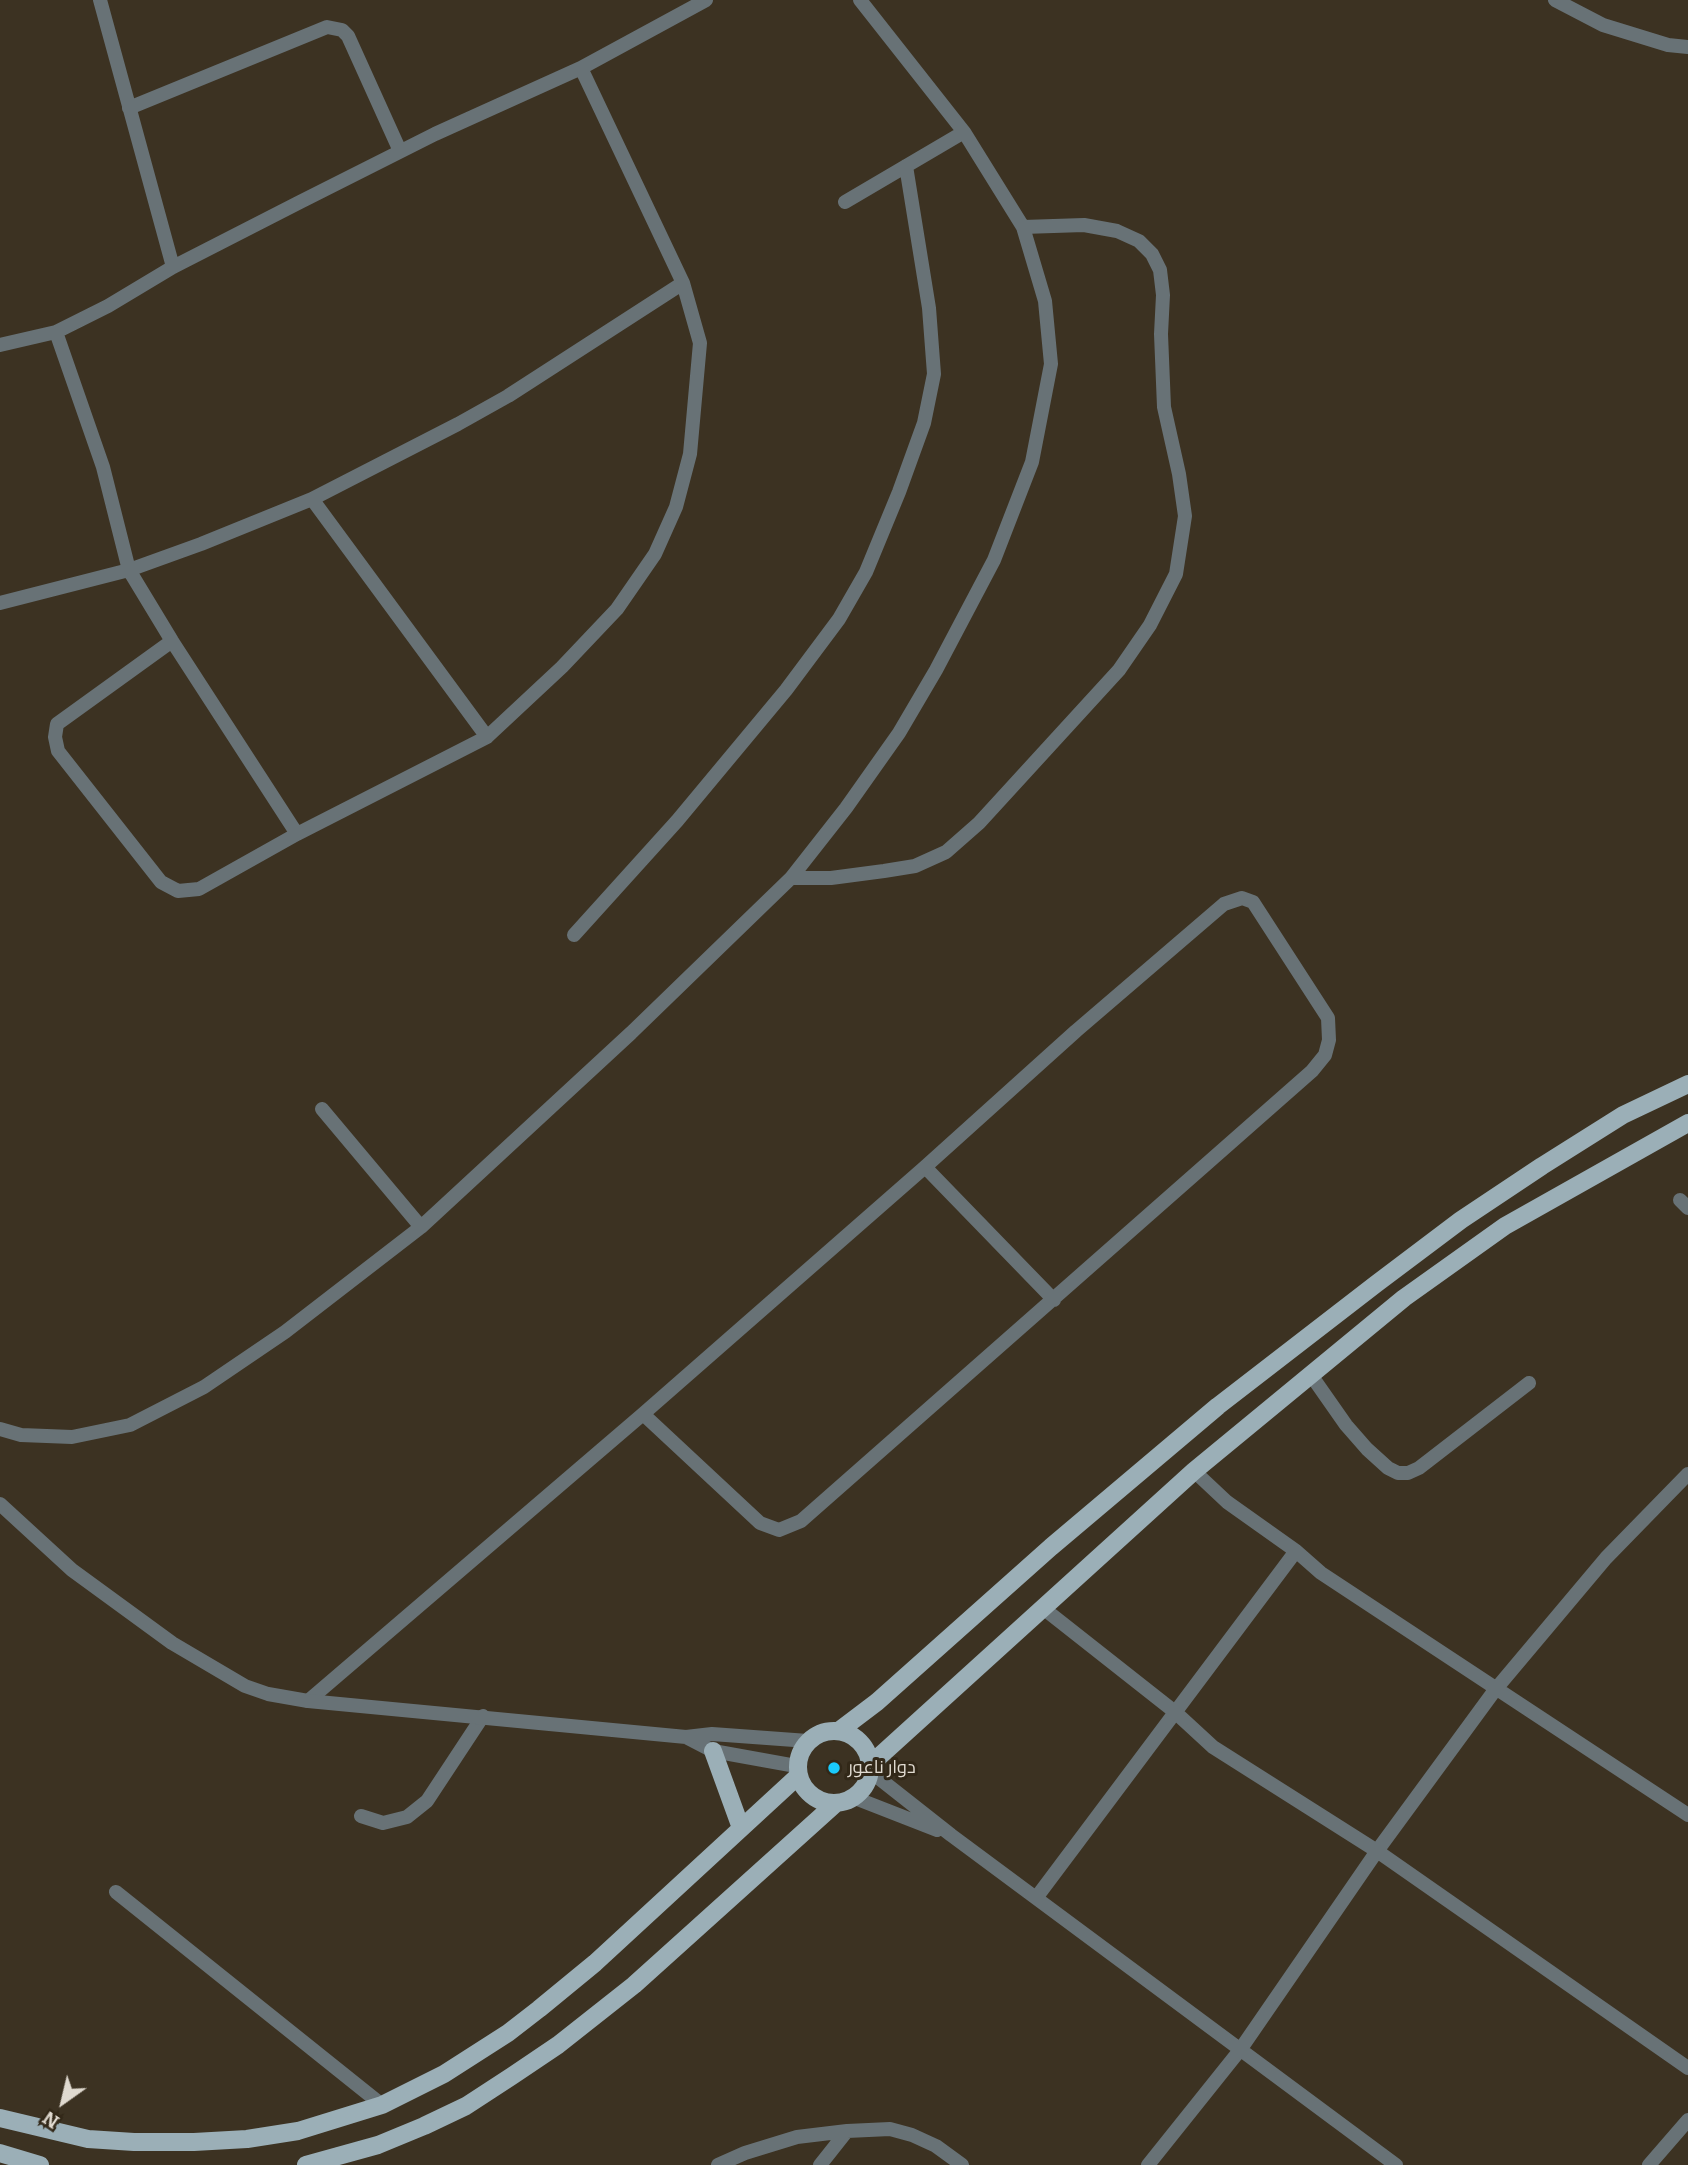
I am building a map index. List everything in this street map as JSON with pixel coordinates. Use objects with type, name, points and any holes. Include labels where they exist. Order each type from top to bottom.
[{"type":"main road","points":[[841,1730],[877,1702],[1051,1547],[1218,1406],[1397,1268],[1461,1220],[1553,1158],[1623,1115],[1688,1084]]},
{"type":"main road","points":[[306,2165],[379,2145],[466,2106],[558,2045],[634,1985],[835,1804],[855,1797],[866,1786],[871,1768],[1043,1608],[1194,1471],[1404,1298],[1504,1226],[1688,1123]]},
{"type":"main road","points":[[835,1804],[819,1801],[805,1791],[797,1771],[799,1752],[808,1741],[823,1731],[841,1730],[861,1742],[871,1768]]},
{"type":"main road","points":[[713,1751],[741,1828]]},
{"type":"main road","points":[[0,2118],[88,2139],[194,2142],[247,2139],[298,2131],[382,2105],[444,2074],[539,2009],[595,1963],[741,1828],[797,1771]]},
{"type":"main road","points":[[0,2153],[40,2165]]},
{"type":"street","points":[[100,0],[173,267]]},
{"type":"street","points":[[0,345],[56,332],[108,306],[173,267],[400,151],[582,68],[706,0]]},
{"type":"street","points":[[0,1429],[21,1435],[72,1437],[130,1425],[216,1379],[285,1332],[421,1227],[631,1033],[791,878],[846,808],[899,733],[936,670],[994,560],[1032,462],[1051,364],[1045,301],[1023,228],[964,132],[860,0]]},
{"type":"street","points":[[1555,0],[1603,24],[1668,45],[1688,47]]},
{"type":"street","points":[[130,108],[327,27],[341,30],[348,36],[400,151]]},
{"type":"street","points":[[172,641],[57,724],[55,737],[58,751],[161,882],[177,891],[199,889],[297,834],[487,737],[562,667],[617,609],[655,554],[676,507],[690,454],[700,344],[683,283],[582,68]]},
{"type":"street","points":[[845,202],[964,132]]},
{"type":"street","points":[[574,935],[677,821],[786,690],[839,619],[866,572],[924,423],[934,373],[929,308],[906,166]]},
{"type":"street","points":[[791,878],[831,878],[915,866],[946,852],[979,823],[1119,670],[1150,625],[1176,574],[1185,516],[1164,407],[1161,334],[1163,295],[1160,270],[1152,254],[1139,241],[1117,231],[1084,225],[1023,228]]},
{"type":"street","points":[[0,603],[129,570],[312,499],[508,396],[683,283]]},
{"type":"street","points":[[56,332],[103,467],[129,570],[297,834]]},
{"type":"street","points":[[312,499],[487,737]]},
{"type":"street","points":[[308,1701],[643,1413],[1224,904],[1242,898],[1253,902],[1328,1018],[1329,1040],[1325,1055],[1312,1071],[801,1521],[779,1530],[760,1523],[643,1413]]},
{"type":"street","points":[[322,1109],[421,1227]]},
{"type":"street","points":[[925,1167],[1054,1300]]},
{"type":"street","points":[[1311,1375],[1346,1425],[1367,1449],[1388,1468],[1398,1473],[1408,1473],[1419,1468],[1529,1383]]},
{"type":"street","points":[[1194,1471],[1227,1502],[1296,1551],[1321,1573],[1688,1815]]},
{"type":"street","points":[[1148,2165],[1240,2050],[1377,1851],[1495,1690],[1606,1558],[1688,1474]]},
{"type":"street","points":[[0,1504],[72,1570],[172,1643],[245,1686],[268,1695],[686,1737],[712,1734],[808,1741]]},
{"type":"street","points":[[1036,1898],[1296,1551]]},
{"type":"street","points":[[1043,1608],[1175,1712],[1213,1747],[1377,1851],[1688,2068]]},
{"type":"street","points":[[361,1816],[383,1823],[407,1817],[427,1801],[483,1716]]},
{"type":"street","points":[[686,1737],[713,1751],[797,1771]]},
{"type":"street","points":[[871,1768],[951,1835],[1396,2165]]},
{"type":"street","points":[[855,1797],[951,1835]]},
{"type":"street","points":[[116,1892],[382,2105]]},
{"type":"street","points":[[1649,2165],[1688,2120]]},
{"type":"street","points":[[718,2165],[797,2137],[890,2129],[936,2146],[962,2165]]},
{"type":"street","points":[[820,2165],[847,2131]]},
{"type":"place","name":"دوار ناعور","points":[[834,1768]]}]
